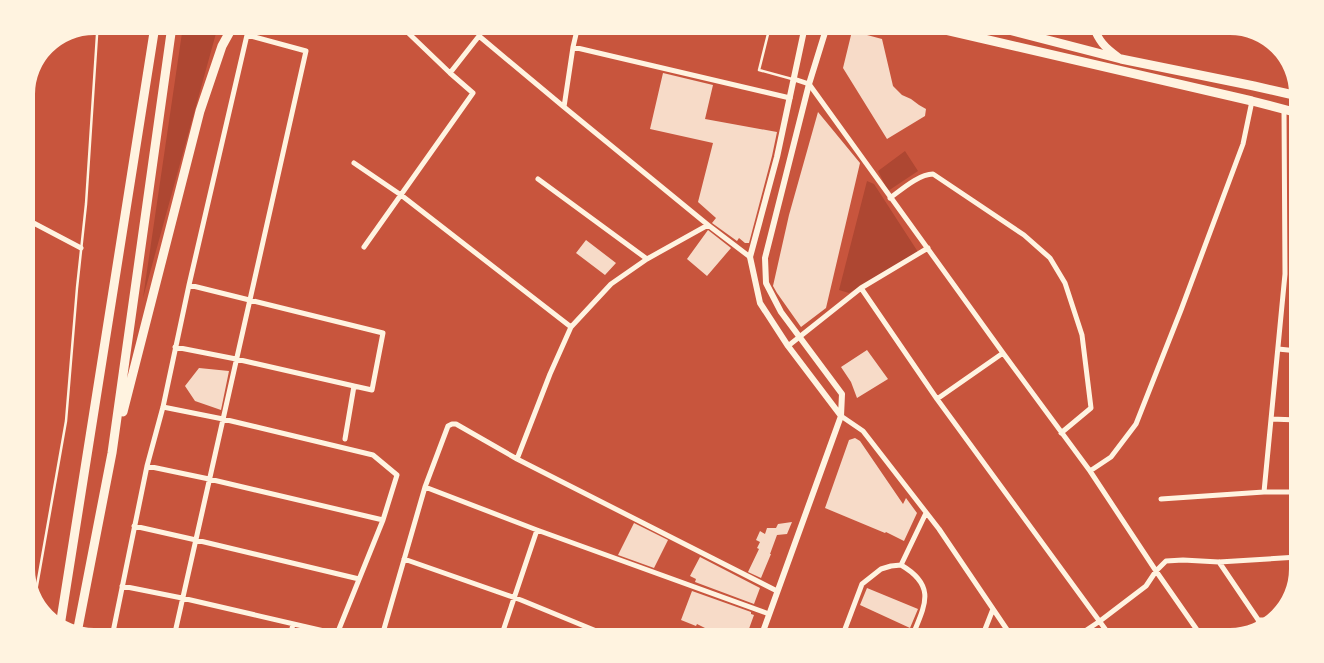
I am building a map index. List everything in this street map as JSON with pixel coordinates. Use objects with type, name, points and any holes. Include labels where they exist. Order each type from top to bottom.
[{"type":"highway","points":[[61,618],[154,35]]},
{"type":"highway","points":[[78,626],[112,453],[171,35]]},
{"type":"highway","points":[[112,453],[200,111],[222,46],[228,35]]},
{"type":"highway","points":[[967,35],[1289,110]]},
{"type":"highway","points":[[1023,35],[1289,94]]},
{"type":"main road","points":[[1096,35],[1106,49],[1121,58]]},
{"type":"street","points":[[114,628],[147,466],[247,35],[306,51],[176,628]]},
{"type":"street","points":[[364,247],[473,93],[450,74],[410,35]]},
{"type":"street","points":[[564,107],[576,35]]},
{"type":"street","points":[[803,35],[777,157],[750,256],[760,303],[788,346],[841,416],[862,432],[939,529],[1006,628]]},
{"type":"street","points":[[764,628],[841,416],[842,394],[781,312],[766,284],[765,258],[824,35]]},
{"type":"street","points":[[450,74],[480,36],[708,225],[750,256]]},
{"type":"street","points":[[574,47],[790,98]]},
{"type":"street","points":[[794,79],[810,84],[870,166],[890,198],[1090,471],[1196,628]]},
{"type":"street","points":[[1090,471],[1112,457],[1136,424],[1243,144],[1252,101]]},
{"type":"street","points":[[1264,492],[1285,274],[1284,109]]},
{"type":"street","points":[[354,163],[401,195],[571,327]]},
{"type":"street","points":[[890,198],[927,174],[933,174],[1024,236],[1050,258],[1066,283],[1082,335],[1091,408],[1061,433]]},
{"type":"street","points":[[538,179],[647,259]]},
{"type":"street","points":[[35,224],[81,248]]},
{"type":"street","points":[[517,459],[550,374],[571,327],[611,284],[647,259],[708,225]]},
{"type":"street","points":[[788,346],[861,288],[928,248]]},
{"type":"street","points":[[176,347],[372,390],[383,333],[189,285]]},
{"type":"street","points":[[861,288],[937,399],[1105,628]]},
{"type":"street","points":[[1278,349],[1289,350]]},
{"type":"street","points":[[937,399],[1003,353]]},
{"type":"street","points":[[345,439],[354,386]]},
{"type":"street","points":[[162,407],[373,455],[397,475],[383,520],[339,628]]},
{"type":"street","points":[[1271,419],[1289,420]]},
{"type":"street","points":[[384,628],[425,487],[448,426],[452,424],[456,424],[517,459],[777,591]]},
{"type":"street","points":[[147,466],[383,520]]},
{"type":"street","points":[[425,487],[537,530],[769,614]]},
{"type":"street","points":[[1161,499],[1289,492]]},
{"type":"street","points":[[901,565],[926,513]]},
{"type":"street","points":[[134,526],[359,579]]},
{"type":"street","points":[[505,628],[537,530]]},
{"type":"street","points":[[1090,628],[1146,586],[1156,571],[1166,561],[1219,562],[1289,558]]},
{"type":"street","points":[[404,559],[514,598],[589,628]]},
{"type":"street","points":[[1219,562],[1258,620]]},
{"type":"street","points":[[845,628],[862,584],[881,569],[901,565],[912,571],[921,582],[925,593],[925,605],[916,628]]},
{"type":"street","points":[[122,586],[311,628]]},
{"type":"street","points":[[986,628],[993,609]]},
{"type":"street","points":[[292,628],[293,624]]},
{"type":"lane","points":[[37,585],[66,421],[86,204],[97,35]]},
{"type":"lane","points":[[768,35],[759,70],[794,79]]},
{"type":"shaded area","points":[[182,35],[216,35],[143,298]]},
{"type":"shaded area","points":[[905,151],[918,171],[888,191],[878,171]]},
{"type":"shaded area","points":[[867,181],[874,184],[918,252],[849,293],[839,290]]},
{"type":"building","points":[[851,35],[867,35],[882,39],[893,86],[902,95],[926,109],[925,116],[887,139],[843,68]]},
{"type":"building","points":[[663,73],[713,85],[705,119],[777,132],[749,243],[745,243],[739,238],[737,241],[712,223],[716,218],[698,202],[713,143],[650,129]]},
{"type":"building","points":[[818,112],[860,163],[826,308],[801,327],[773,286],[789,215]]},
{"type":"building","points":[[708,230],[731,248],[707,276],[687,259]]},
{"type":"building","points":[[586,240],[616,263],[605,275],[576,253]]},
{"type":"building","points":[[867,350],[888,379],[857,398],[851,382],[841,367]]},
{"type":"building","points":[[199,368],[229,371],[221,410],[195,401],[185,386]]},
{"type":"building","points":[[855,438],[860,441],[903,504],[906,498],[917,513],[904,541],[825,508],[849,440]]},
{"type":"building","points":[[792,522],[787,534],[777,535],[761,578],[748,572],[759,549],[757,548],[760,542],[756,540],[760,531],[765,534],[767,528],[776,528],[778,524]]},
{"type":"building","points":[[634,523],[668,540],[654,568],[618,555]]},
{"type":"building","points":[[700,557],[760,588],[754,604],[695,582],[696,579],[690,576]]},
{"type":"building","points":[[867,588],[918,609],[910,628],[860,605]]},
{"type":"building","points":[[692,591],[751,612],[754,615],[749,628],[705,628],[681,620]]}]
